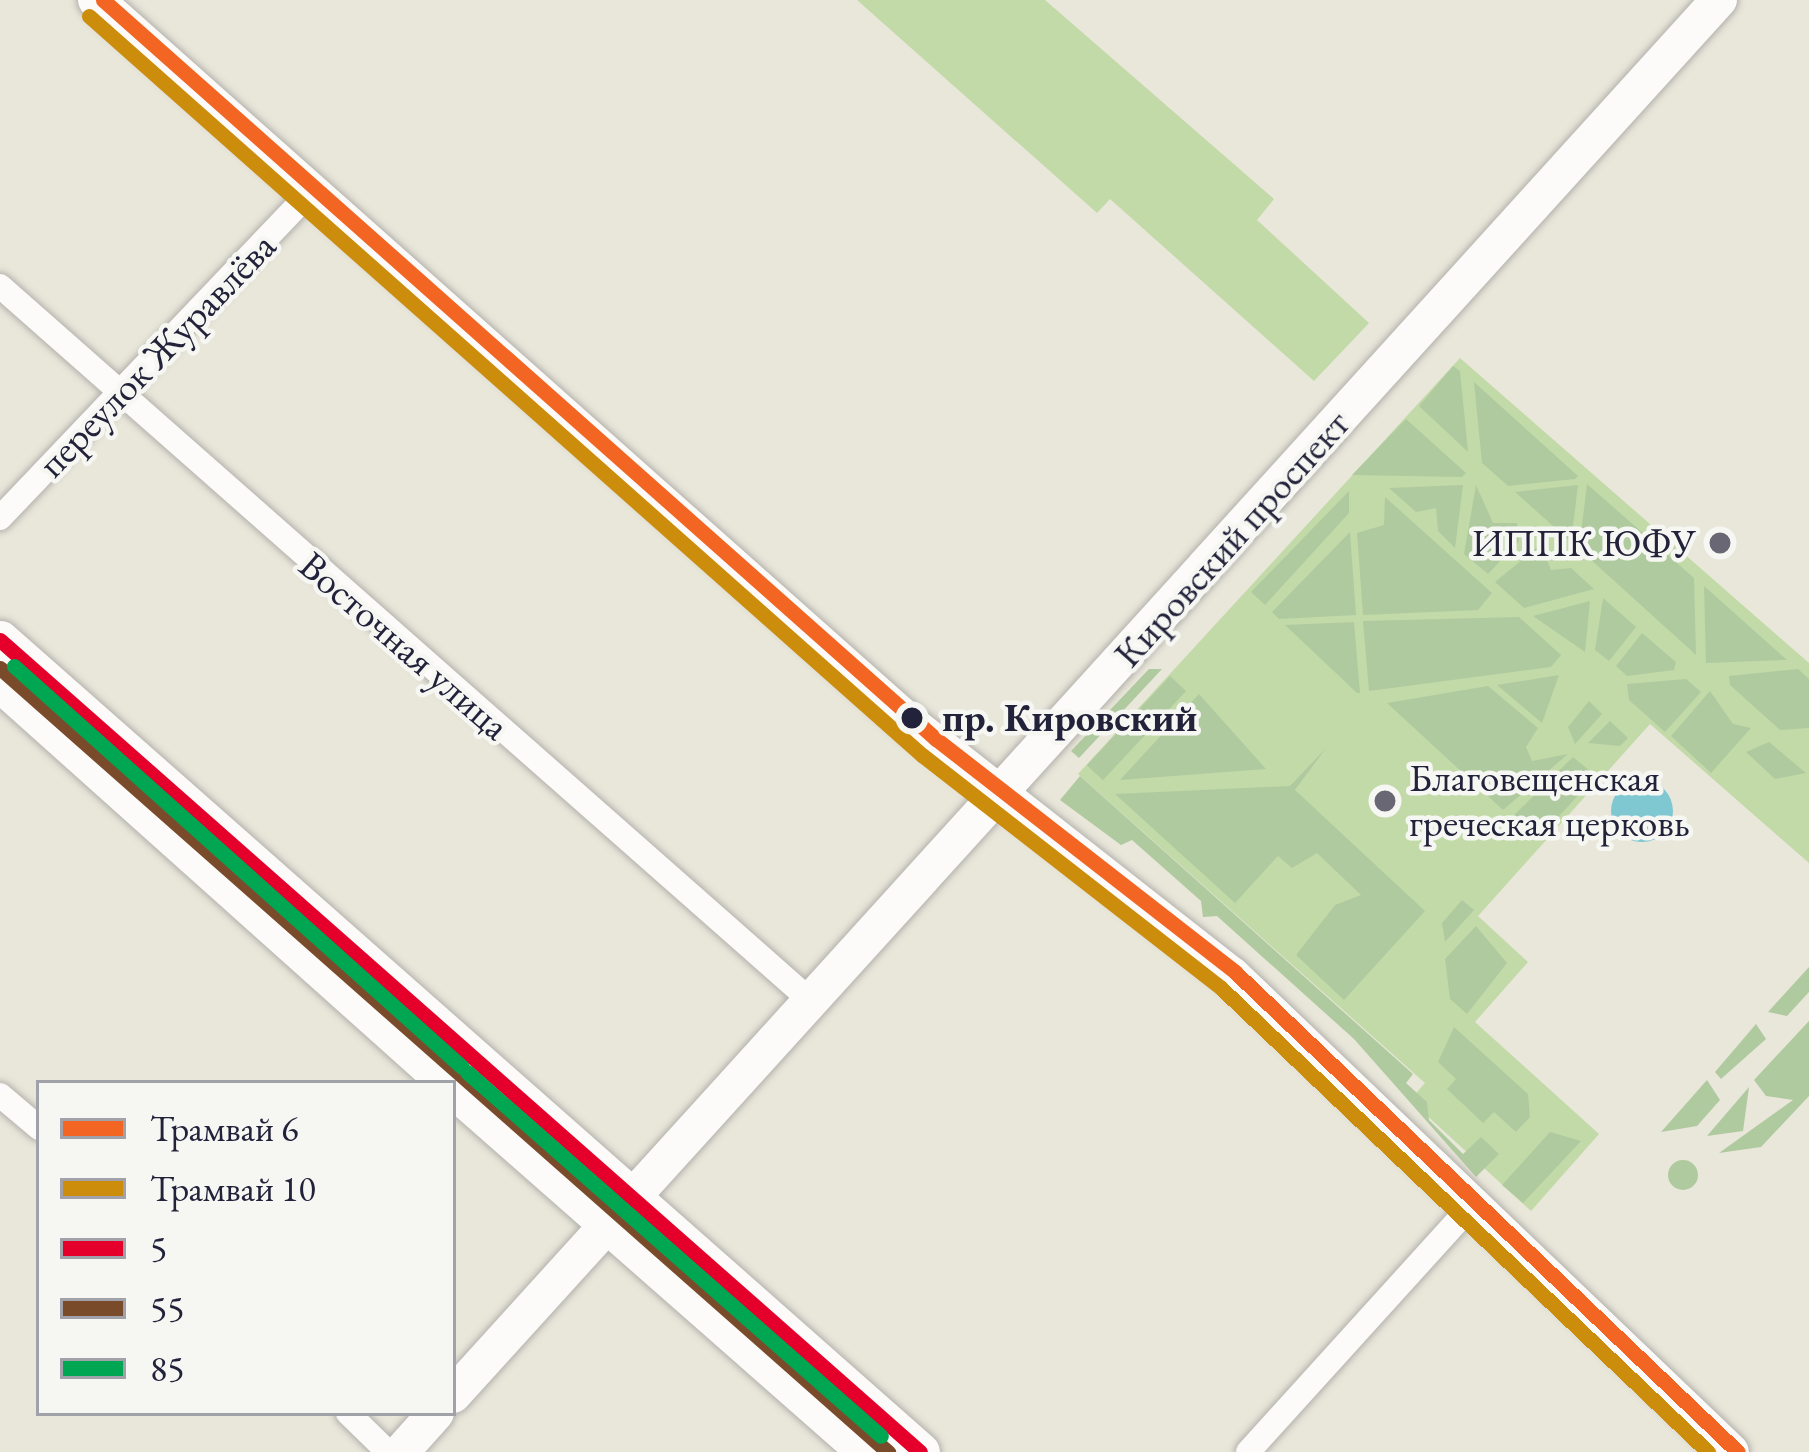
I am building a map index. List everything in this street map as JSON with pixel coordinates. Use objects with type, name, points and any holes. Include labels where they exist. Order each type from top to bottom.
[{"type":"main road","points":[[96,0],[909,722],[1003,791],[1232,975],[1468,1209],[1731,1452]]},
{"type":"main road","name":"Кировский проспект","points":[[456,1392],[1718,0]]},
{"type":"main road","points":[[0,640],[618,1213],[867,1452]]},
{"type":"main road","points":[[0,682],[444,1080]]},
{"type":"main road","points":[[456,1090],[920,1452]]},
{"type":"main road","points":[[401,1452],[433,1416]]},
{"type":"street","name":"переулок Журавлёва","points":[[0,518],[312,190]]},
{"type":"street","name":"Восточная улица","points":[[0,286],[118,396],[812,1002]]},
{"type":"street","points":[[0,1095],[36,1125]]},
{"type":"street","points":[[1249,1452],[1468,1209]]},
{"type":"street","points":[[351,1416],[388,1452]]},
{"type":"green space","points":[[857,0],[1045,0],[1274,199],[1257,220],[1369,323],[1314,381],[1110,199],[1097,213]]},
{"type":"green space","points":[[1460,358],[1809,663],[1809,863],[1650,724],[1478,916],[1528,962],[1475,1022],[1599,1134],[1531,1211],[1410,1100],[1425,1083],[1078,774]]},
{"type":"green space","points":[[1453,366],[1460,371],[1468,452],[1419,406]]},
{"type":"green space","points":[[1474,382],[1578,476],[1508,486],[1482,463]]},
{"type":"green space","points":[[1406,419],[1466,473],[1462,477],[1352,475]]},
{"type":"green space","points":[[1587,484],[1694,578],[1696,655],[1579,549]]},
{"type":"green space","points":[[1463,485],[1455,548],[1438,531],[1436,508],[1416,512],[1389,488]]},
{"type":"green space","points":[[1476,485],[1493,523],[1517,523],[1519,541],[1488,574],[1464,554]]},
{"type":"green space","points":[[1578,485],[1571,542],[1515,492]]},
{"type":"green space","points":[[1349,491],[1349,513],[1265,605],[1251,592]]},
{"type":"green space","points":[[1385,497],[1492,593],[1478,610],[1363,615],[1357,533],[1384,525]]},
{"type":"green space","points":[[1350,532],[1356,615],[1279,619],[1272,612]]},
{"type":"green space","points":[[1541,544],[1551,570],[1571,568],[1594,589],[1524,608],[1495,582]]},
{"type":"green space","points":[[1704,586],[1787,660],[1706,663]]},
{"type":"green space","points":[[1603,598],[1636,627],[1609,661],[1595,650]]},
{"type":"green space","points":[[1590,601],[1585,652],[1533,616]]},
{"type":"green space","points":[[1519,617],[1561,655],[1551,667],[1369,691],[1363,621]]},
{"type":"green space","points":[[1354,622],[1360,693],[1285,625]]},
{"type":"green space","points":[[1642,633],[1676,662],[1674,670],[1627,676],[1616,666]]},
{"type":"green space","points":[[1149,669],[1162,669],[1079,758],[1071,751]]},
{"type":"green space","points":[[1798,669],[1809,679],[1809,728],[1780,730],[1730,685],[1729,676]]},
{"type":"green space","points":[[1559,675],[1542,723],[1497,685]]},
{"type":"green space","points":[[1170,676],[1186,691],[1103,780],[1087,765]]},
{"type":"green space","points":[[1686,679],[1701,692],[1665,732],[1629,700],[1627,684]]},
{"type":"green space","points":[[1488,686],[1538,728],[1526,747],[1532,761],[1568,754],[1503,810],[1387,703]]},
{"type":"green space","points":[[1710,691],[1733,724],[1751,728],[1711,773],[1671,736]]},
{"type":"green space","points":[[1199,694],[1266,769],[1120,780]]},
{"type":"green space","points":[[1589,701],[1602,714],[1575,744],[1568,727]]},
{"type":"green space","points":[[1610,721],[1628,738],[1620,746],[1588,743]]},
{"type":"green space","points":[[1769,742],[1806,773],[1775,779],[1746,752]]},
{"type":"green space","points":[[1326,748],[1295,790],[1425,911],[1344,1000],[1296,955],[1335,905],[1361,895],[1317,853],[1292,868],[1278,856],[1235,903],[1115,794],[1290,786]]},
{"type":"green space","points":[[1573,757],[1596,776],[1549,827],[1510,819]]},
{"type":"green space","points":[[1080,776],[1413,1074],[1406,1083],[1427,1102],[1429,1120],[1463,1154],[1481,1137],[1499,1154],[1476,1177],[1354,1039],[1217,916],[1203,917],[1201,901],[1132,840],[1121,845],[1060,800]]},
{"type":"green space","points":[[1462,900],[1474,910],[1445,942],[1442,923]]},
{"type":"green space","points":[[1476,926],[1507,963],[1467,1014],[1450,999],[1445,959]]},
{"type":"green space","points":[[1809,967],[1809,992],[1787,1016],[1768,1012]]},
{"type":"green space","points":[[1809,1021],[1809,1096],[1761,1147],[1719,1153],[1793,1100],[1766,1096],[1754,1080]]},
{"type":"green space","points":[[1756,1024],[1766,1039],[1721,1079],[1715,1072]]},
{"type":"green space","points":[[1454,1027],[1528,1094],[1530,1117],[1516,1132],[1494,1112],[1483,1123],[1447,1089],[1456,1079],[1438,1062]]},
{"type":"green space","points":[[1707,1080],[1720,1100],[1697,1126],[1661,1132]]},
{"type":"green space","points":[[1749,1087],[1743,1131],[1707,1136]]},
{"type":"green space","points":[[1550,1132],[1581,1141],[1523,1203],[1502,1185]]},
{"type":"green space","points":[[1683,1160],[1694,1164],[1698,1175],[1694,1186],[1683,1190],[1672,1186],[1668,1175],[1672,1164]]},
{"type":"water","points":[[1642,780],[1664,789],[1673,811],[1664,833],[1642,842],[1620,833],[1611,811],[1620,789]]},
{"type":"tram line","name":"6","points":[[103,0],[936,739],[1235,972],[1738,1452]]},
{"type":"tram line","name":"10","points":[[89,16],[922,755],[1221,988],[1708,1452]]},
{"type":"transit line","name":"5","points":[[0,640],[920,1452]]},
{"type":"transit line","name":"85","points":[[14,666],[462,1067]]},
{"type":"transit line","name":"55","points":[[0,668],[888,1452]]},
{"type":"transit line","name":"85","points":[[467,1072],[881,1436]]},
{"type":"place","name":"ИППК ЮФУ","points":[[1720,543]]},
{"type":"place","name":"пр. Кировский","points":[[912,718]]},
{"type":"place","name":"Благовещенская греческая церковь","points":[[1385,801]]}]
